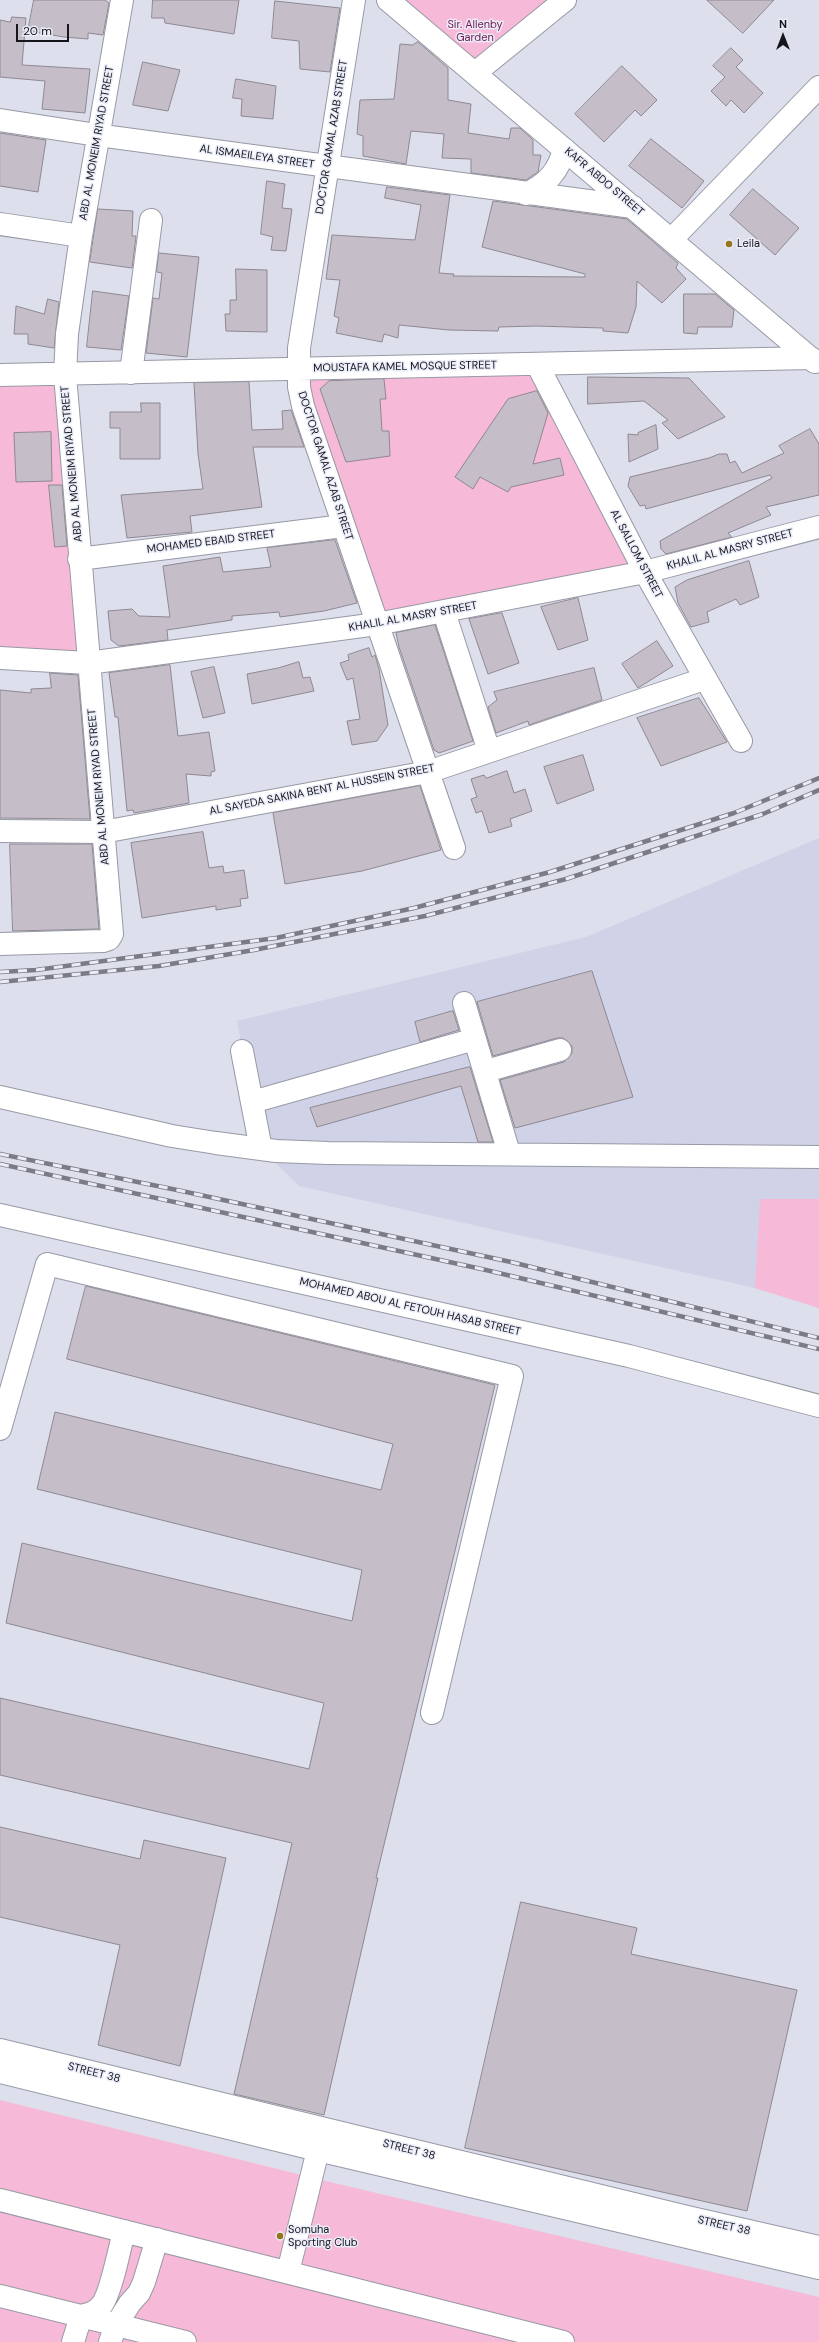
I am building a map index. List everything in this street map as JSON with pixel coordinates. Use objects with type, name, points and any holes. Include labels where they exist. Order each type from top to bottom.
[{"type":"street","name":"ABD AL MONEIM RIYAD STREET","points":[[0,944],[106,940],[111,937],[112,931],[79,559],[65,375],[67,334],[81,236],[97,136],[122,0]]},
{"type":"street","name":"DOCTOR GAMAL AZAB STREET","points":[[354,0],[299,348],[298,370],[303,406],[454,848]]},
{"type":"street","name":"KAFR ABDO STREET","points":[[388,0],[671,240],[816,357]]},
{"type":"street","points":[[474,73],[565,0]]},
{"type":"street","points":[[671,240],[819,87]]},
{"type":"street","name":"AL ISMAEILEYA STREET","points":[[0,120],[97,136],[633,207]]},
{"type":"street","points":[[526,194],[544,184],[552,176],[562,159],[564,149]]},
{"type":"street","points":[[131,373],[151,220]]},
{"type":"street","points":[[0,224],[81,236]]},
{"type":"street","name":"MOUSTAFA KAMEL MOSQUE STREET","points":[[0,375],[298,370],[816,357]]},
{"type":"street","name":"AL SALLOM STREET","points":[[537,364],[645,572],[704,679],[741,741]]},
{"type":"street","name":"MOHAMED EBAID STREET","points":[[79,559],[343,526]]},
{"type":"street","name":"KHALIL AL MASRY STREET","points":[[0,658],[88,663],[377,624],[645,572],[819,527]]},
{"type":"street","points":[[444,612],[489,751]]},
{"type":"street","name":"AL SAYEDA SAKINA BENT AL HUSSEIN STREET","points":[[0,831],[103,832],[428,772],[704,679]]},
{"type":"street","points":[[464,1003],[486,1071],[509,1153]]},
{"type":"street","points":[[252,1102],[475,1039]]},
{"type":"street","points":[[486,1071],[560,1050]]},
{"type":"street","points":[[242,1051],[261,1149]]},
{"type":"street","points":[[0,1097],[172,1136],[261,1149],[328,1153],[509,1153],[819,1157]]},
{"type":"street","name":"MOHAMED ABOU AL FETOUH HASAB STREET","points":[[0,1215],[629,1356],[819,1406]]},
{"type":"street","points":[[0,1429],[46,1264],[512,1376],[432,1713]]},
{"type":"street","name":"STREET 38","points":[[0,2050],[687,2217],[819,2247]]},
{"type":"street","points":[[43,2082],[49,2062]]},
{"type":"street","name":"STREET 38","points":[[0,2072],[318,2150],[819,2268]]},
{"type":"street","points":[[288,2272],[318,2150]]},
{"type":"street","points":[[0,2200],[563,2342]]},
{"type":"street","points":[[81,2316],[92,2314],[102,2306],[124,2231]]},
{"type":"street","points":[[113,2333],[130,2303],[139,2293],[148,2271],[157,2239]]},
{"type":"street","points":[[0,2296],[81,2316],[113,2333],[185,2342]]},
{"type":"street","points":[[73,2342],[81,2316]]},
{"type":"shaded area","points":[[819,838],[819,1308],[755,1288],[299,1186],[261,1149],[237,1021],[586,937]]},
{"type":"green space","name":"Sir. Allenby Garden","points":[[388,0],[565,0],[475,73]]},
{"type":"green space","points":[[545,362],[647,564],[383,623],[300,367]]},
{"type":"green space","points":[[0,369],[67,372],[88,659],[0,652]]},
{"type":"green space","points":[[760,1199],[819,1199],[819,1308],[755,1288]]},
{"type":"green space","name":"Somuha Sporting Club","points":[[0,2100],[334,2183],[819,2297],[819,2342],[0,2342]]},
{"type":"building","points":[[34,0],[105,0],[109,3],[103,35],[88,33],[88,39],[28,31]]},
{"type":"building","points":[[153,0],[239,0],[234,34],[165,23],[164,18],[152,18]]},
{"type":"building","points":[[707,0],[774,0],[743,33]]},
{"type":"building","points":[[275,1],[340,8],[330,72],[300,69],[299,41],[272,38]]},
{"type":"building","points":[[12,17],[26,18],[22,65],[90,69],[85,113],[42,109],[45,81],[0,77],[0,20],[10,22]]},
{"type":"building","points":[[418,42],[448,68],[448,100],[471,104],[468,133],[509,139],[511,128],[520,128],[533,140],[533,155],[541,155],[538,172],[526,180],[471,173],[471,159],[442,158],[444,134],[411,131],[406,164],[363,156],[363,136],[357,134],[360,100],[394,99],[400,44],[412,45]]},
{"type":"building","points":[[731,48],[743,60],[736,67],[763,93],[744,113],[731,100],[726,106],[711,91],[725,77],[713,66]]},
{"type":"building","points":[[143,62],[180,70],[168,111],[133,105]]},
{"type":"building","points":[[622,66],[657,100],[641,116],[635,110],[604,142],[575,114]]},
{"type":"building","points":[[236,79],[276,86],[273,119],[241,116],[242,99],[233,98]]},
{"type":"building","points":[[0,133],[46,140],[38,192],[0,186]]},
{"type":"building","points":[[651,139],[704,181],[682,208],[629,166]]},
{"type":"building","points":[[267,181],[285,184],[282,208],[292,209],[286,251],[271,250],[273,237],[261,234]]},
{"type":"building","points":[[387,187],[450,195],[439,273],[454,274],[453,276],[585,277],[585,274],[482,247],[493,201],[627,219],[678,263],[676,268],[686,279],[662,303],[637,281],[636,307],[628,333],[603,331],[603,328],[536,326],[499,327],[498,331],[449,330],[399,325],[398,338],[384,334],[382,342],[336,333],[339,318],[334,316],[340,280],[326,279],[332,235],[415,240],[421,205],[385,198]]},
{"type":"building","points":[[753,189],[799,228],[775,255],[730,215]]},
{"type":"building","points":[[98,209],[133,211],[132,236],[136,236],[132,268],[90,262]]},
{"type":"building","points":[[159,253],[199,257],[187,357],[146,353],[153,298],[159,299],[162,273],[157,272]]},
{"type":"building","points":[[236,269],[267,270],[267,332],[226,331],[225,314],[230,314],[230,300],[236,300]]},
{"type":"building","points":[[93,291],[129,296],[121,350],[87,347]]},
{"type":"building","points":[[684,294],[715,294],[734,310],[732,327],[698,327],[697,334],[684,333]]},
{"type":"building","points":[[48,299],[59,302],[54,348],[28,344],[28,334],[14,334],[16,306],[44,314]]},
{"type":"building","points":[[588,377],[689,378],[725,417],[678,439],[662,423],[668,420],[644,401],[588,404]]},
{"type":"building","points":[[384,379],[386,399],[380,399],[382,431],[389,431],[390,456],[346,462],[320,389],[329,381]]},
{"type":"building","points":[[249,382],[252,430],[283,429],[282,411],[291,410],[304,447],[253,447],[262,507],[190,516],[192,532],[127,538],[121,495],[203,489],[198,454],[194,383]]},
{"type":"building","points":[[537,391],[548,413],[533,464],[560,458],[564,475],[511,487],[508,492],[480,477],[473,489],[455,477],[508,399]]},
{"type":"building","points":[[141,403],[160,403],[160,459],[120,459],[120,428],[110,428],[110,412],[141,412]]},
{"type":"building","points":[[656,425],[658,449],[629,462],[628,434],[638,435],[638,433]]},
{"type":"building","points":[[810,429],[819,444],[819,495],[766,507],[771,515],[728,533],[732,537],[666,554],[661,549],[660,541],[772,478],[770,475],[646,509],[645,505],[640,506],[628,486],[630,477],[709,458],[719,454],[727,454],[730,463],[735,461],[742,473],[784,453],[779,446]]},
{"type":"building","points":[[51,432],[52,481],[16,482],[14,433]]},
{"type":"building","points":[[49,485],[62,485],[67,546],[55,547]]},
{"type":"building","points":[[335,540],[357,603],[324,611],[280,617],[279,612],[232,616],[232,620],[167,630],[168,640],[119,646],[111,640],[108,611],[132,609],[139,616],[170,617],[163,566],[220,557],[223,572],[271,567],[267,548]]},
{"type":"building","points":[[749,561],[759,597],[740,605],[736,599],[707,612],[709,622],[691,627],[678,603],[675,587],[687,580]]},
{"type":"building","points":[[578,598],[588,640],[558,650],[541,607]]},
{"type":"building","points":[[502,613],[519,663],[488,674],[469,619]]},
{"type":"building","points":[[435,625],[473,741],[439,753],[434,750],[399,647],[396,633]]},
{"type":"building","points":[[657,641],[673,666],[638,688],[622,664]]},
{"type":"building","points":[[369,648],[372,657],[375,655],[379,669],[388,725],[377,741],[352,745],[347,721],[360,719],[353,678],[347,680],[340,663],[349,660],[348,655]]},
{"type":"building","points":[[299,662],[303,678],[310,677],[314,691],[252,704],[247,674]]},
{"type":"building","points":[[170,665],[178,736],[209,732],[215,771],[211,772],[211,776],[186,774],[189,803],[134,813],[133,810],[127,811],[118,717],[115,717],[109,673]]},
{"type":"building","points":[[214,667],[225,713],[203,718],[191,672]]},
{"type":"building","points":[[594,668],[602,700],[529,725],[528,721],[496,733],[488,707],[497,700],[494,692]]},
{"type":"building","points":[[50,673],[78,675],[90,819],[0,818],[0,690],[31,693],[31,689],[51,688]]},
{"type":"building","points":[[699,698],[727,742],[661,766],[637,718]]},
{"type":"building","points":[[583,755],[594,790],[557,804],[544,767]]},
{"type":"building","points":[[507,771],[514,793],[525,789],[532,811],[510,819],[512,826],[489,833],[482,811],[476,813],[471,799],[477,797],[471,779],[484,775],[486,778]]},
{"type":"building","points":[[420,786],[441,850],[362,871],[285,884],[273,813]]},
{"type":"building","points":[[203,832],[209,868],[223,866],[224,873],[244,870],[248,898],[240,899],[241,906],[216,910],[216,906],[142,918],[131,843]]},
{"type":"building","points":[[10,844],[92,844],[99,929],[13,931]]},
{"type":"building","points":[[592,971],[633,1097],[515,1128],[500,1080],[564,1062],[572,1053],[572,1046],[563,1038],[557,1038],[493,1056],[477,1002]]},
{"type":"building","points":[[453,1011],[459,1030],[420,1042],[415,1022]]},
{"type":"building","points":[[470,1067],[493,1142],[478,1142],[461,1086],[317,1127],[310,1108]]},
{"type":"building","points":[[86,1286],[495,1385],[376,1878],[378,1878],[324,2115],[234,2094],[292,1843],[0,1775],[0,1698],[309,1769],[324,1703],[6,1623],[22,1543],[352,1621],[362,1570],[37,1489],[55,1412],[381,1490],[393,1444],[67,1359]]},
{"type":"building","points":[[0,1827],[140,1859],[144,1840],[226,1858],[180,2066],[98,2045],[120,1945],[0,1917]]},
{"type":"building","points":[[521,1902],[637,1928],[631,1954],[797,1990],[747,2211],[465,2148]]},
{"type":"railway","points":[[0,972],[36,970],[276,938],[414,908],[550,872],[734,813],[819,778]]},
{"type":"railway","points":[[0,982],[159,966],[254,950],[425,916],[566,879],[763,814],[819,790]]},
{"type":"railway","points":[[0,1154],[177,1190],[511,1262],[819,1338]]},
{"type":"railway","points":[[0,1164],[486,1270],[819,1349]]},
{"type":"place","name":"Leila","points":[[729,244]]},
{"type":"place","name":"Somuha Sporting Club","points":[[280,2236]]}]
